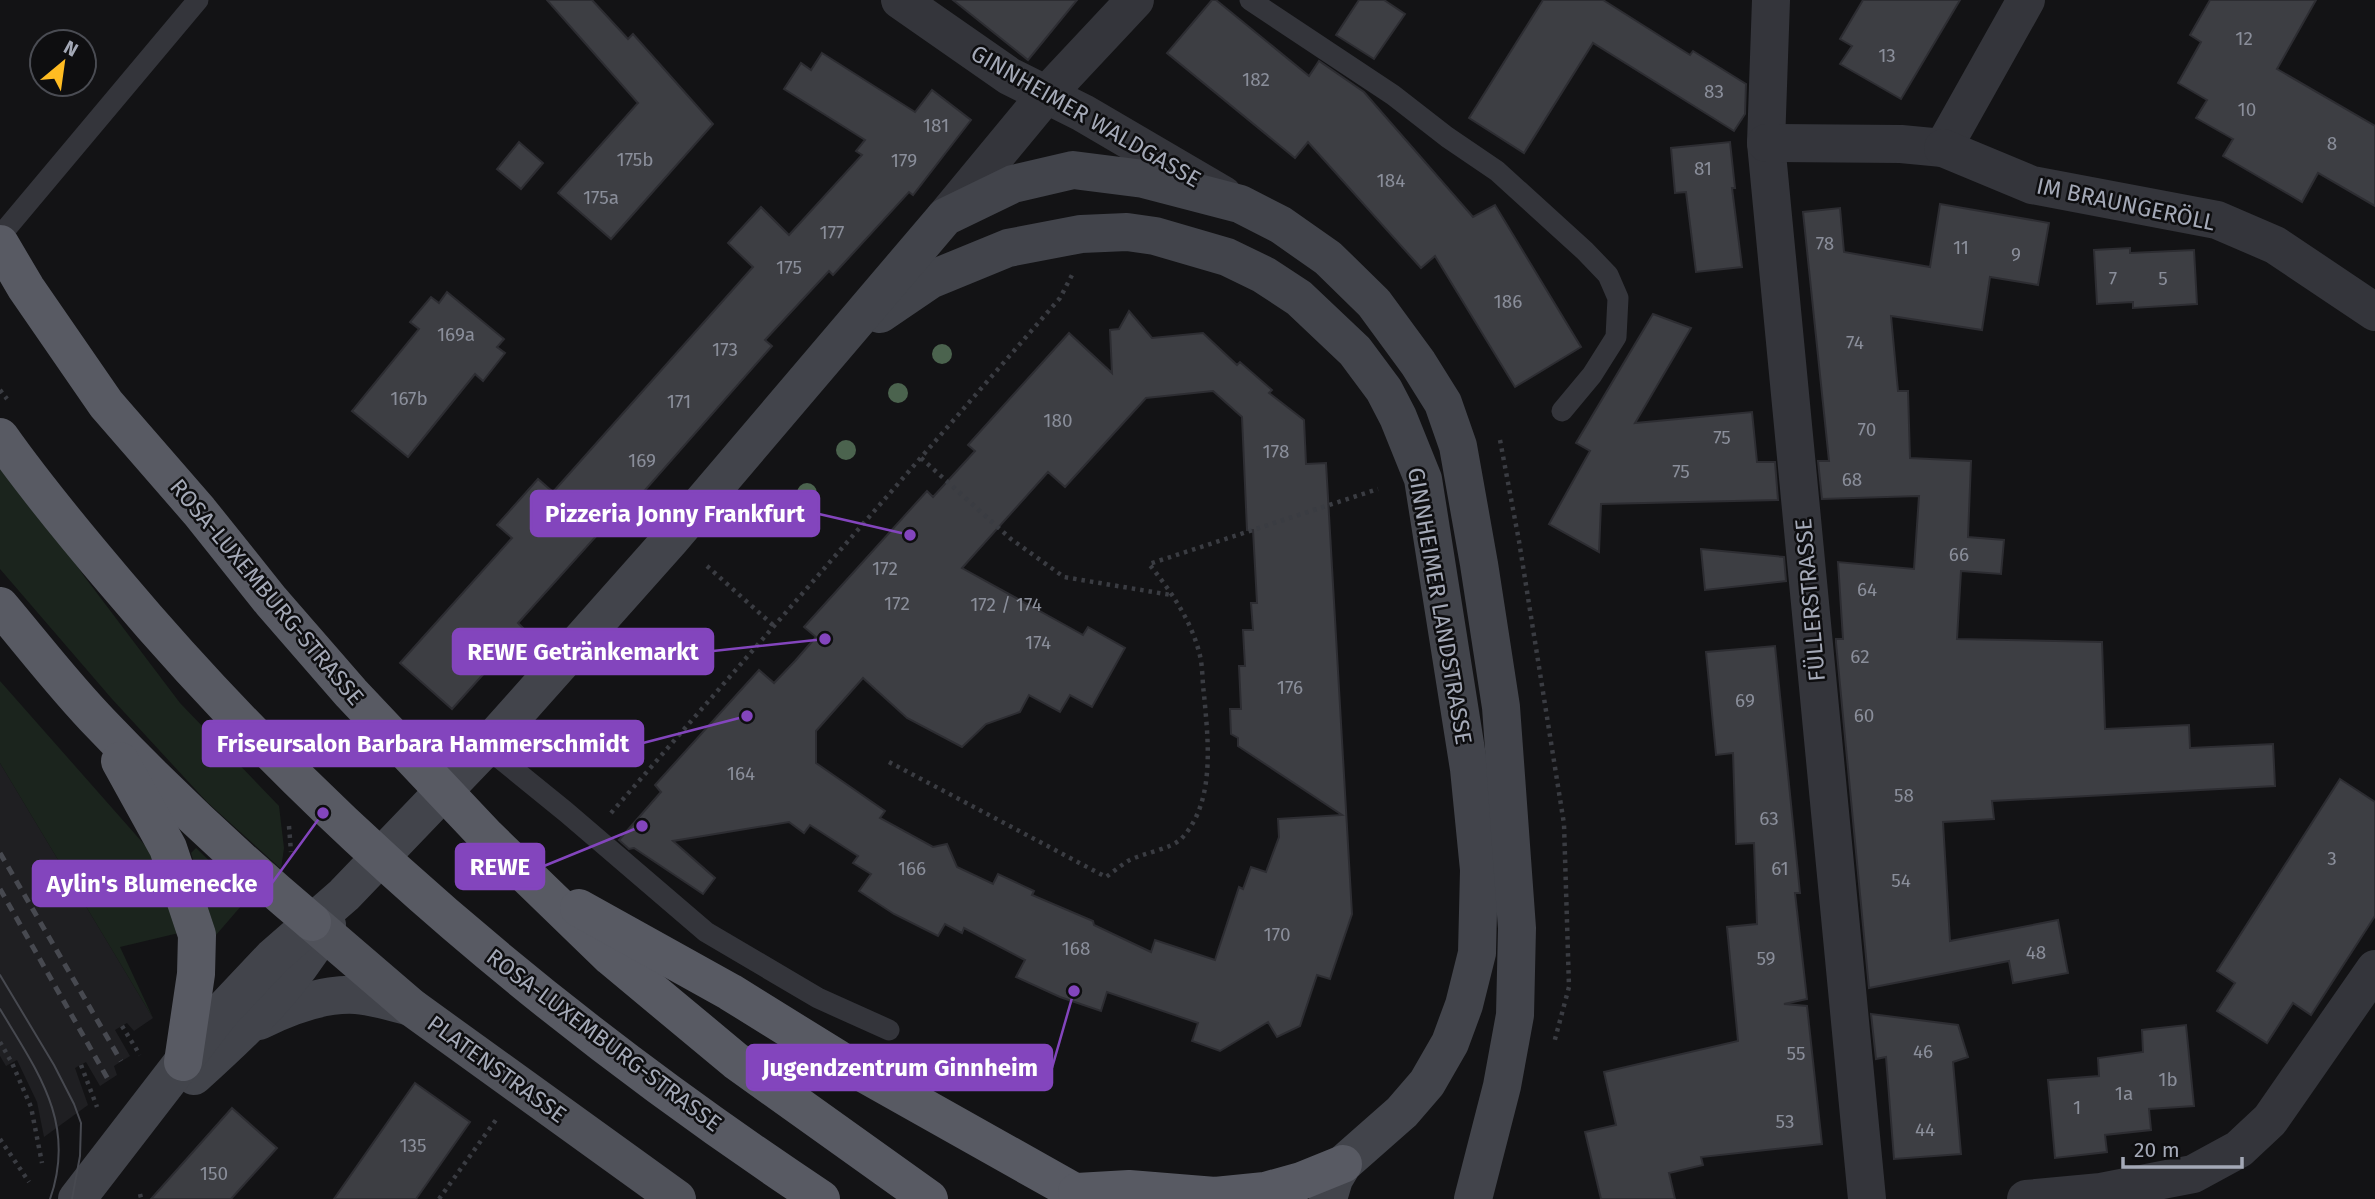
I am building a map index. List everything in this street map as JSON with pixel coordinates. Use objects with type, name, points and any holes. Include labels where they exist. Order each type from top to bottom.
[{"type":"highway","name":"ROSA-LUXEMBURG-STRASSE","points":[[0,244],[26,288],[106,404],[351,693],[487,837],[611,957],[736,1061],[929,1199]]},
{"type":"highway","name":"ROSA-LUXEMBURG-STRASSE","points":[[0,437],[70,528],[209,690],[282,765],[359,838],[443,915],[531,989],[660,1087],[821,1199]]},
{"type":"highway","points":[[0,606],[99,722],[250,870],[317,928]]},
{"type":"highway","points":[[99,722],[168,848],[193,919],[198,954],[183,1062]]},
{"type":"highway","points":[[533,883],[730,992],[838,1059],[1082,1196],[1129,1189],[1215,1196],[1265,1191],[1301,1181],[1343,1164]]},
{"type":"main road","name":"GINNHEIMER LANDSTRASSE","points":[[122,1142],[248,1027],[294,977],[317,928],[344,895],[486,747],[671,539],[945,217],[1013,184],[1073,170],[1144,178],[1240,204],[1281,225],[1328,258],[1374,303],[1418,363],[1443,403],[1458,446],[1501,706],[1517,928],[1515,1015],[1502,1086],[1473,1199]]},
{"type":"main road","name":"GINNHEIMER LANDSTRASSE","points":[[834,349],[893,304],[930,280],[1008,248],[1081,234],[1127,232],[1203,249],[1264,275],[1299,298],[1331,327],[1355,351],[1384,390],[1423,479],[1469,769],[1479,870],[1477,953],[1460,1018],[1450,1043],[1427,1083],[1402,1112],[1343,1164]]},
{"type":"main road","name":"GINNHEIMER LANDSTRASSE","points":[[77,1199],[222,1011],[273,957],[317,928]]},
{"type":"main road","name":"PLATENSTRASSE","points":[[317,928],[411,1007],[677,1199]]},
{"type":"main road","points":[[248,1027],[282,1009],[342,996],[365,997],[411,1007]]},
{"type":"main road","points":[[1328,1199],[1334,1179],[1343,1164]]},
{"type":"street","name":"GINNHEIMER WALDGASSE","points":[[900,0],[1009,76],[1083,113],[1240,204]]},
{"type":"street","name":"GINNHEIMER LANDSTRASSE","points":[[945,217],[1046,95],[1135,0]]},
{"type":"street","name":"FÜLLERSTRASSE","points":[[1771,0],[1766,143],[1867,1199]]},
{"type":"street","points":[[1943,148],[2026,0]]},
{"type":"street","name":"IM BRAUNGERÖLL","points":[[1766,143],[1900,144],[1943,148],[2032,185],[2217,220],[2276,245],[2375,312]]},
{"type":"street","points":[[2026,1199],[2101,1192],[2193,1174],[2239,1149],[2270,1120],[2375,969]]},
{"type":"lane","points":[[0,236],[198,0]]},
{"type":"lane","points":[[1250,0],[1393,95],[1447,138],[1497,171],[1585,250],[1608,275],[1618,298],[1616,337],[1592,375],[1563,411]]},
{"type":"lane","points":[[486,747],[706,932],[818,998],[889,1030]]},
{"type":"path","points":[[608,816],[1060,299],[1076,269]]},
{"type":"path","points":[[921,458],[1011,539],[1064,577],[1172,596]]},
{"type":"path","points":[[889,762],[1106,877],[1129,861],[1175,843],[1183,838],[1196,813],[1206,782],[1209,751],[1199,653],[1185,616],[1149,565],[1378,489]]},
{"type":"path","points":[[707,566],[774,626]]},
{"type":"path","points":[[122,1026],[140,1056]]},
{"type":"path","points":[[0,1042],[31,1107],[42,1163],[47,1157]]},
{"type":"path","points":[[81,1065],[97,1108]]},
{"type":"path","points":[[439,1199],[500,1114]]},
{"type":"path","points":[[0,1139],[29,1182]]},
{"type":"shaded area","points":[[0,455],[84,576],[180,703],[279,806],[284,848],[281,869],[207,802],[112,699],[0,569]]},
{"type":"shaded area","points":[[0,681],[150,851],[183,932],[120,947],[153,1018],[0,763]]},
{"type":"shaded area","points":[[0,763],[153,1018],[134,1031],[127,1023],[115,1030],[130,1056],[114,1066],[117,1075],[100,1086],[86,1062],[75,1068],[88,1105],[44,1137],[37,1102],[17,1060],[6,1066],[0,1056]]},
{"type":"shaded area","points":[[196,848],[248,898],[216,935],[191,853]]},
{"type":"building","points":[[547,0],[592,0],[628,39],[633,34],[713,124],[611,239],[558,193],[638,103]]},
{"type":"building","points":[[953,0],[1077,0],[1028,60]]},
{"type":"building","points":[[1212,0],[1216,0],[1309,76],[1319,61],[1364,92],[1473,217],[1495,205],[1581,347],[1515,387],[1435,256],[1421,268],[1308,142],[1295,158],[1167,53]]},
{"type":"building","points":[[1359,0],[1384,0],[1405,14],[1374,59],[1336,35]]},
{"type":"building","points":[[1543,0],[1603,0],[1690,55],[1693,51],[1746,84],[1745,114],[1734,131],[1593,43],[1524,153],[1469,118]]},
{"type":"building","points":[[1863,0],[1960,0],[1901,99],[1840,64],[1852,46],[1840,39]]},
{"type":"building","points":[[2210,0],[2316,0],[2277,69],[2375,126],[2375,206],[2318,173],[2302,202],[2223,156],[2233,139],[2196,118],[2207,100],[2178,83],[2201,42],[2190,35]]},
{"type":"building","points":[[822,53],[915,112],[932,90],[971,120],[913,195],[909,192],[833,275],[829,271],[765,340],[772,346],[639,497],[635,493],[518,623],[524,629],[452,709],[400,663],[512,538],[497,525],[538,479],[553,492],[753,267],[728,243],[761,207],[789,235],[862,155],[856,151],[865,140],[784,89],[801,63],[811,70]]},
{"type":"building","points":[[519,142],[543,163],[521,189],[497,169]]},
{"type":"building","points":[[1730,142],[1735,188],[1732,188],[1742,267],[1696,272],[1686,192],[1675,193],[1671,148]]},
{"type":"building","points":[[1940,204],[2049,223],[2038,285],[1990,277],[1982,330],[1891,316],[1898,391],[1908,391],[1910,458],[1971,461],[1968,537],[2004,540],[2001,574],[1961,571],[1957,639],[2102,642],[2105,729],[2189,725],[2190,748],[2273,744],[2275,786],[1992,801],[1994,819],[1943,822],[1950,941],[2058,920],[2068,973],[2013,983],[2009,961],[1869,988],[1836,643],[1836,639],[1843,639],[1838,562],[1914,569],[1919,496],[1822,499],[1818,461],[1829,461],[1803,212],[1840,208],[1844,252],[1930,267]]},
{"type":"building","points":[[2130,248],[2130,253],[2194,250],[2197,304],[2133,308],[2133,302],[2097,304],[2094,250]]},
{"type":"building","points":[[447,292],[504,339],[497,347],[505,353],[483,381],[475,374],[408,457],[352,411],[419,329],[410,322],[431,297],[439,303]]},
{"type":"building","points":[[1129,311],[1152,338],[1203,333],[1237,365],[1240,362],[1272,390],[1269,393],[1304,420],[1306,464],[1326,463],[1352,914],[1330,979],[1317,975],[1300,1026],[1277,1037],[1268,1022],[1220,1051],[1192,1041],[1198,1023],[1107,992],[1101,1011],[1060,997],[1016,977],[1025,960],[964,928],[962,933],[945,924],[938,936],[894,914],[859,891],[871,874],[853,863],[858,856],[810,825],[804,833],[789,822],[673,841],[715,878],[703,894],[634,848],[629,849],[619,840],[661,792],[655,785],[759,670],[774,683],[795,661],[816,637],[804,627],[927,491],[933,497],[975,451],[968,445],[1069,333],[1112,373],[1110,330],[1119,329]],"holes":[[[1213,391],[1242,417],[1247,530],[1253,530],[1257,603],[1251,603],[1253,630],[1243,630],[1245,666],[1239,666],[1241,709],[1230,709],[1231,734],[1238,738],[1238,746],[1342,815],[1278,819],[1279,837],[1266,872],[1251,867],[1243,889],[1239,887],[1215,960],[1155,940],[1151,952],[1094,925],[1093,921],[1032,895],[1034,891],[998,874],[993,884],[957,867],[947,844],[933,847],[880,818],[885,811],[816,763],[816,731],[863,678],[907,718],[962,747],[986,724],[1020,712],[1029,695],[1060,712],[1070,695],[1092,707],[1125,648],[1088,627],[1083,635],[962,568],[1048,472],[1065,487],[1146,398]]]},
{"type":"building","points":[[1653,314],[1691,328],[1635,423],[1752,412],[1757,462],[1775,462],[1778,500],[1601,504],[1599,552],[1549,524],[1590,451],[1576,443]]},
{"type":"building","points":[[1701,549],[1784,557],[1786,581],[1705,590]]},
{"type":"building","points":[[1775,646],[1800,893],[1795,893],[1807,999],[1784,1004],[1807,1006],[1822,1144],[1701,1157],[1703,1165],[1669,1173],[1675,1199],[1601,1199],[1585,1132],[1616,1125],[1604,1072],[1738,1041],[1727,927],[1757,924],[1754,843],[1736,844],[1733,753],[1716,755],[1706,652]]},
{"type":"building","points":[[2340,779],[2375,802],[2375,916],[2311,1015],[2293,1003],[2267,1043],[2217,1011],[2235,983],[2217,971]]},
{"type":"building","points":[[1871,1014],[1958,1025],[1968,1057],[1953,1062],[1961,1154],[1894,1159],[1886,1057],[1876,1059]]},
{"type":"building","points":[[2186,1025],[2194,1106],[2149,1109],[2151,1130],[2105,1135],[2107,1152],[2055,1158],[2048,1080],[2099,1076],[2098,1058],[2143,1052],[2142,1030]]},
{"type":"building","points":[[415,1083],[470,1122],[416,1199],[334,1199]]},
{"type":"building","points":[[232,1108],[277,1148],[231,1199],[151,1199]]},
{"type":"tram line","points":[[0,975],[54,1065],[81,1123],[80,1156],[72,1199]]},
{"type":"tram line","points":[[0,1009],[39,1076],[56,1122],[59,1146],[57,1172],[50,1199]]},
{"type":"railway","points":[[0,853],[121,1061]]},
{"type":"railway","points":[[0,889],[109,1081]]},
{"type":"place","name":"Pizzeria Jonny Frankfurt","points":[[910,535]]},
{"type":"place","name":"REWE Getränkemarkt","points":[[825,639]]},
{"type":"place","name":"Friseursalon Barbara Hammerschmidt","points":[[747,716]]},
{"type":"place","name":"Aylin's Blumenecke","points":[[323,813]]},
{"type":"place","name":"REWE","points":[[642,826]]},
{"type":"place","name":"Jugendzentrum Ginnheim","points":[[1074,991]]}]
